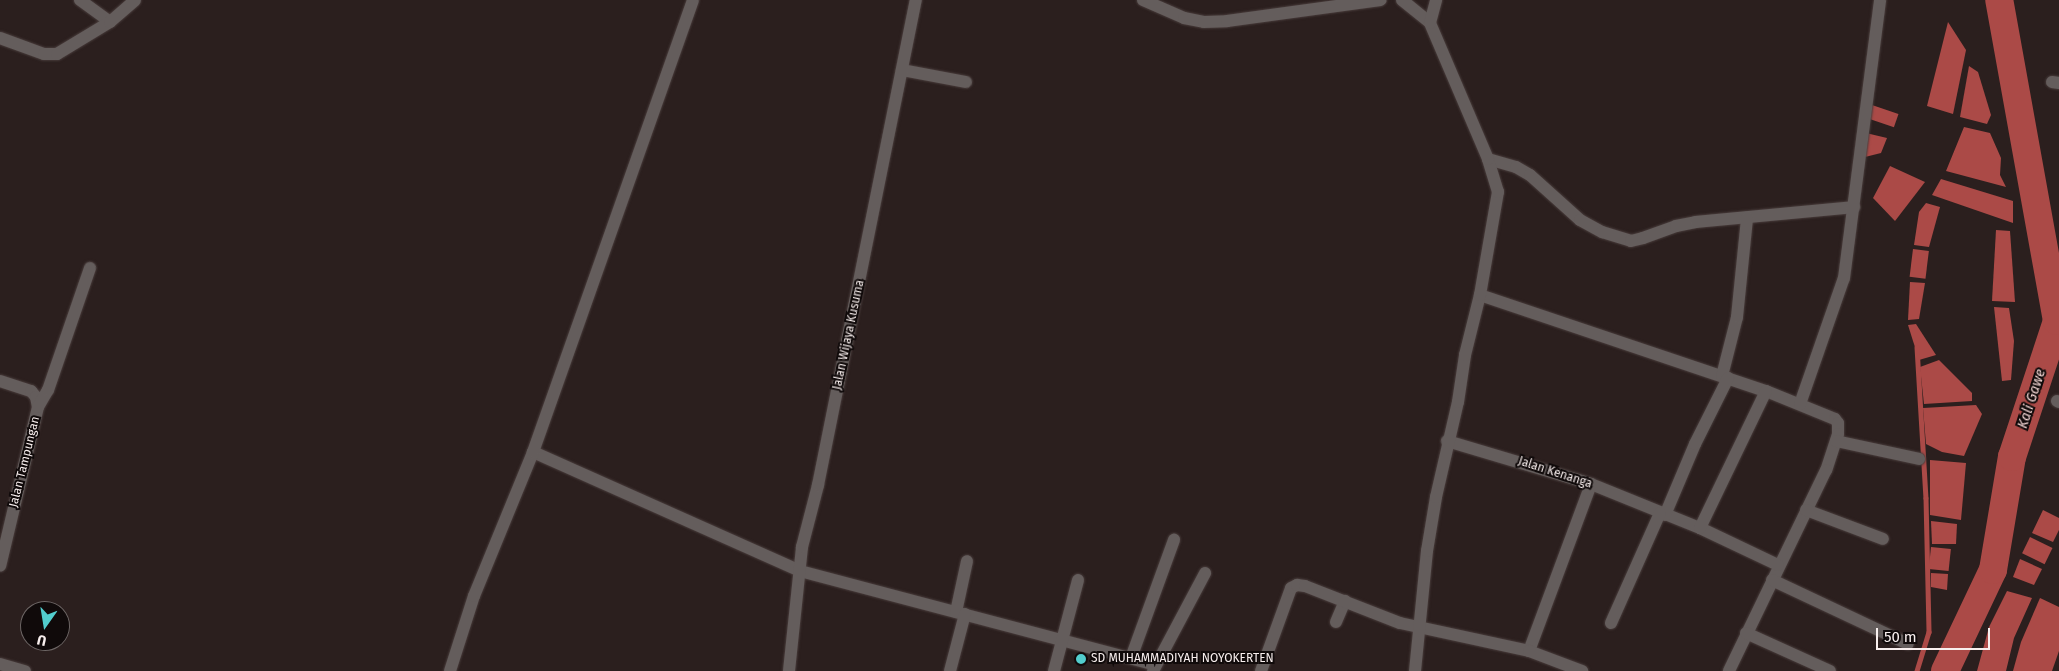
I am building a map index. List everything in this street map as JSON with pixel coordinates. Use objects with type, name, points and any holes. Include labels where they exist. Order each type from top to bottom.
[{"type":"street","points":[[80,0],[110,22]]},
{"type":"street","points":[[0,38],[44,54],[58,54],[110,22],[135,0]]},
{"type":"street","points":[[450,671],[474,596],[532,452],[693,0]]},
{"type":"street","name":"Jalan Wijaya Kusuma","points":[[790,671],[802,547],[818,485],[916,0]]},
{"type":"street","points":[[1142,0],[1184,18],[1204,22],[1227,21],[1382,0]]},
{"type":"street","points":[[1402,0],[1430,23],[1488,159],[1498,192],[1480,295],[1465,355],[1458,402],[1448,440],[1427,551],[1415,671]]},
{"type":"street","points":[[1430,23],[1436,0]]},
{"type":"street","points":[[1800,404],[1844,278],[1880,0]]},
{"type":"street","points":[[902,70],[966,82]]},
{"type":"street","points":[[1488,159],[1516,167],[1530,175],[1580,220],[1602,232],[1631,240],[1690,223],[1854,207]]},
{"type":"street","points":[[1611,623],[1725,377],[1737,317],[1747,218]]},
{"type":"street","points":[[38,406],[48,390],[90,268]]},
{"type":"street","points":[[1480,295],[1766,391],[1835,419],[1839,428],[1836,441],[1806,510],[1728,671]]},
{"type":"street","name":"Jalan Tampungan","points":[[0,381],[31,391],[36,397],[38,406],[1,561]]},
{"type":"street","points":[[1700,528],[1766,391]]},
{"type":"street","name":"Jalan Kenanga","points":[[1448,440],[1591,484],[1700,528],[1778,565]]},
{"type":"street","points":[[1836,441],[1920,459]]},
{"type":"street","points":[[532,452],[800,571],[1131,658],[1155,668],[1205,573]]},
{"type":"street","points":[[1529,651],[1591,484]]},
{"type":"street","points":[[1806,510],[1883,539]]},
{"type":"street","points":[[1131,658],[1174,540]]},
{"type":"street","points":[[950,671],[968,560]]},
{"type":"street","points":[[1054,671],[1064,640],[1078,580]]},
{"type":"street","points":[[1772,580],[1908,644]]},
{"type":"street","points":[[1261,671],[1291,588],[1297,585],[1305,586],[1400,623],[1529,651],[1582,671]]},
{"type":"street","points":[[1336,622],[1345,601]]},
{"type":"street","points":[[1746,633],[1822,669]]},
{"type":"street","points":[[0,664],[25,671]]},
{"type":"shaded area","points":[[1948,22],[1966,50],[1953,114],[1927,106]]},
{"type":"shaded area","points":[[1969,66],[1978,72],[1991,115],[1987,124],[1960,117]]},
{"type":"shaded area","points":[[1872,105],[1898,114],[1894,127],[1867,118]]},
{"type":"shaded area","points":[[1964,127],[1990,133],[2001,158],[2000,175],[2006,187],[1946,171]]},
{"type":"shaded area","points":[[1866,133],[1887,138],[1881,153],[1861,158]]},
{"type":"shaded area","points":[[1890,166],[1925,182],[1895,221],[1873,198]]},
{"type":"shaded area","points":[[1941,179],[2013,201],[2013,223],[1932,195]]},
{"type":"shaded area","points":[[1926,203],[1940,207],[1929,247],[1914,245],[1919,212]]},
{"type":"shaded area","points":[[1996,230],[2010,231],[2015,302],[1992,301]]},
{"type":"shaded area","points":[[1913,249],[1929,251],[1925,279],[1910,277]]},
{"type":"shaded area","points":[[1910,282],[1925,283],[1919,319],[1908,320]]},
{"type":"shaded area","points":[[1994,307],[2009,308],[2014,341],[2011,380],[2002,381]]},
{"type":"shaded area","points":[[1916,324],[1936,355],[1919,360],[1908,325]]},
{"type":"shaded area","points":[[1939,360],[1972,393],[1972,401],[1924,404],[1920,367]]},
{"type":"shaded area","points":[[1976,405],[1982,414],[1964,456],[1942,452],[1926,444],[1923,408]]},
{"type":"shaded area","points":[[1930,460],[1966,463],[1961,520],[1930,515]]},
{"type":"shaded area","points":[[2043,510],[2059,518],[2059,530],[2053,542],[2032,533]]},
{"type":"shaded area","points":[[1931,521],[1957,524],[1956,544],[1932,544]]},
{"type":"shaded area","points":[[2030,537],[2052,548],[2045,564],[2022,553]]},
{"type":"shaded area","points":[[1931,547],[1951,549],[1949,571],[1929,569]]},
{"type":"shaded area","points":[[2020,559],[2042,569],[2034,585],[2013,577]]},
{"type":"shaded area","points":[[1931,573],[1948,574],[1947,590],[1931,587]]},
{"type":"shaded area","points":[[2007,591],[2032,598],[2014,638],[2006,671],[1977,671],[1989,627]]},
{"type":"shaded area","points":[[2040,598],[2059,607],[2059,651],[2052,671],[2013,671],[2021,642]]},
{"type":"waterway","name":"Kali Gawe","points":[[1945,671],[1993,570],[2012,457],[2057,321],[1999,0]]},
{"type":"waterway","points":[[1917,347],[1926,498],[1929,632],[1917,671]]},
{"type":"place","name":"SD MUHAMMADIYAH NOYOKERTEN","points":[[1081,659]]}]
